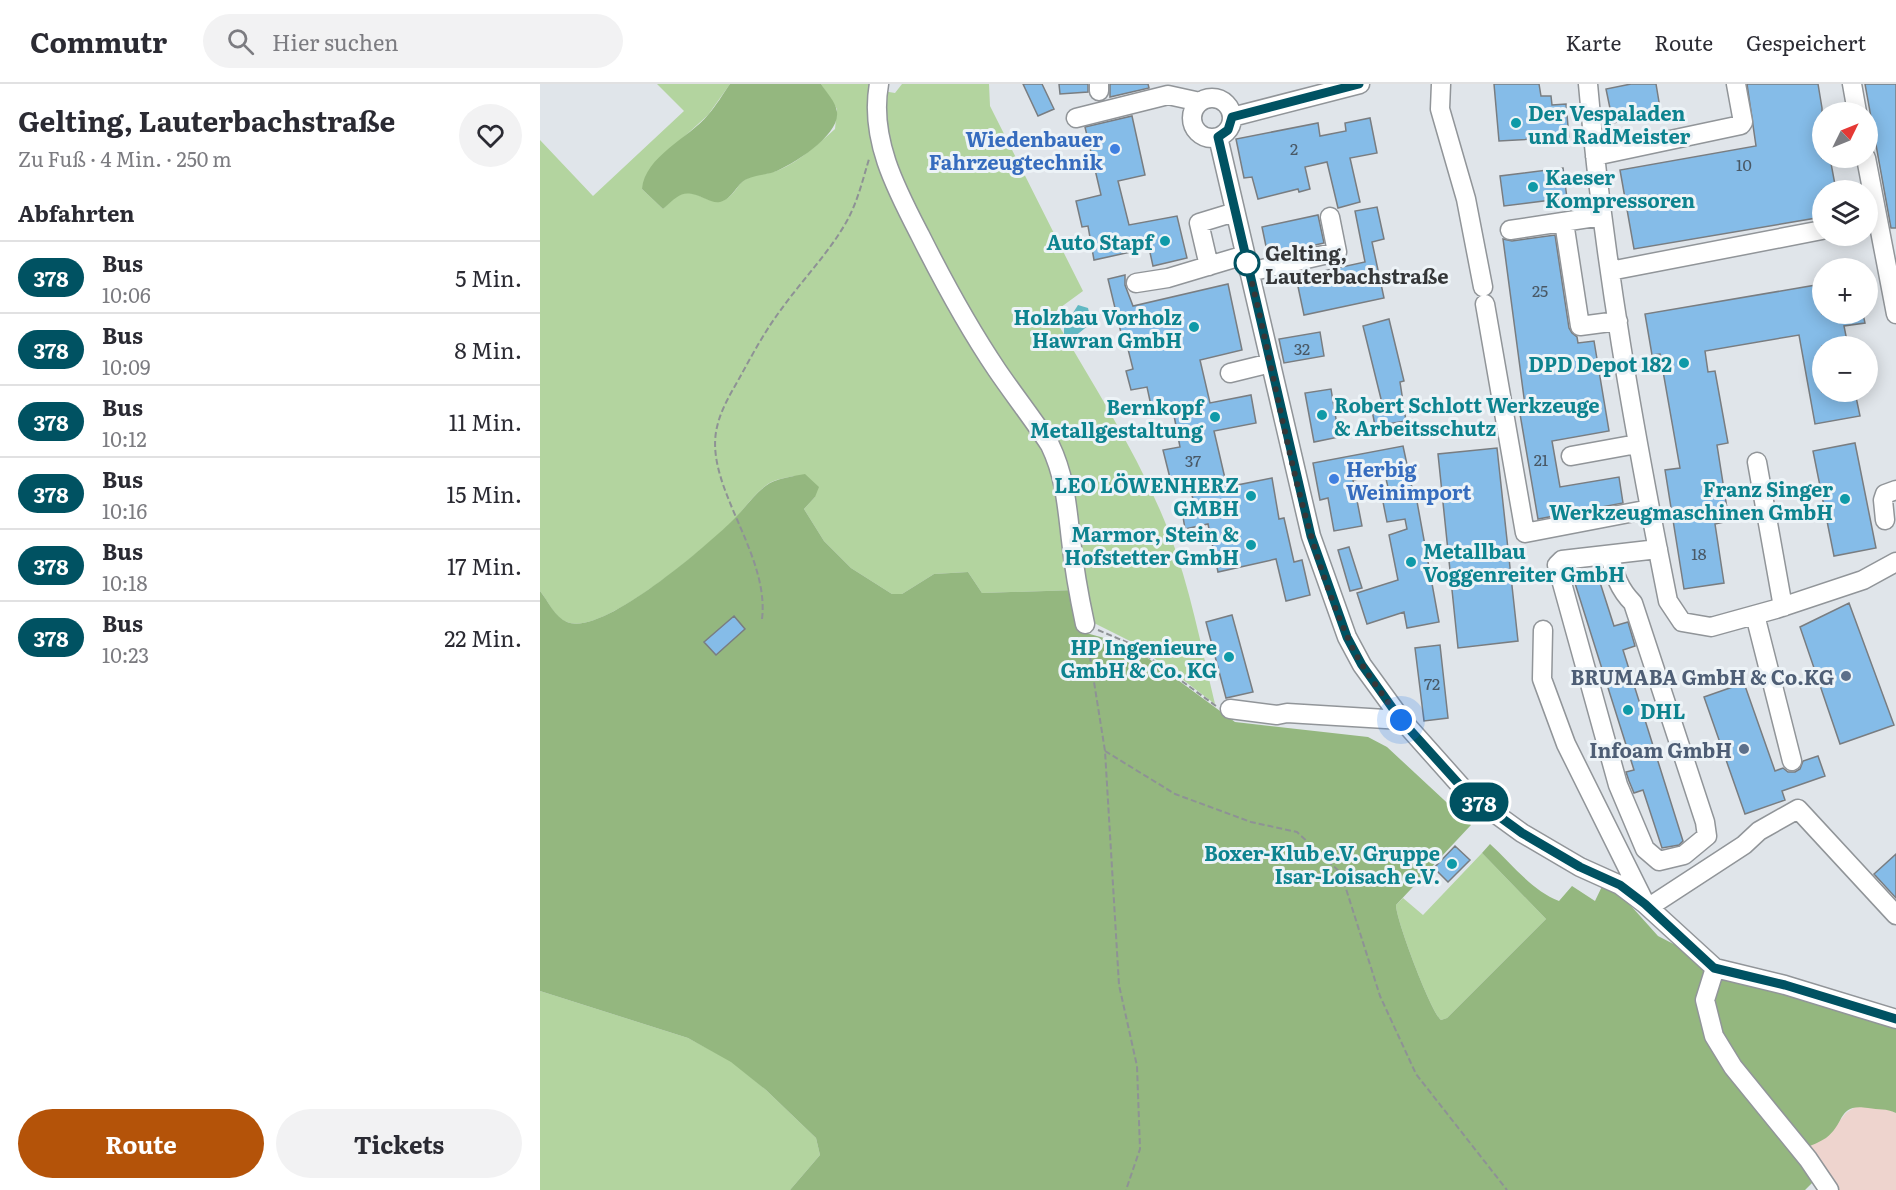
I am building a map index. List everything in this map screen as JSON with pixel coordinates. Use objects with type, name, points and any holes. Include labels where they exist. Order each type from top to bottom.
[{"type":"street","points":[[879,84],[877,119],[881,142],[897,190],[943,280],[996,369],[1040,430],[1058,463],[1066,494],[1077,584],[1085,624]]},
{"type":"street","points":[[1232,117],[1360,84]]},
{"type":"street","points":[[1441,84],[1440,109],[1466,199],[1525,533],[1650,509]]},
{"type":"street","points":[[1588,84],[1594,156],[1610,271],[1637,444],[1668,601],[1682,622],[1711,627],[1783,607],[1863,580],[1896,562]]},
{"type":"street","points":[[1594,156],[1741,125],[1743,122],[1736,84]]},
{"type":"street","points":[[1852,84],[1855,102]]},
{"type":"street","points":[[1076,118],[1168,95],[1208,94],[1224,102],[1232,117],[1228,130],[1218,137],[1205,137],[1195,130],[1191,118],[1192,112],[1208,94]]},
{"type":"street","points":[[1218,137],[1311,536],[1347,637],[1362,665],[1401,720],[1467,793],[1522,833],[1580,867],[1620,885],[1647,905],[1714,968],[1785,985],[1896,1019]]},
{"type":"street","points":[[1209,266],[1199,223],[1235,212]]},
{"type":"street","points":[[1510,230],[1602,216]]},
{"type":"street","points":[[1136,283],[1168,278],[1209,266],[1247,264],[1337,252],[1330,217]]},
{"type":"street","points":[[1564,222],[1580,326],[1618,321]]},
{"type":"street","points":[[1610,271],[1812,232]]},
{"type":"street","points":[[1878,240],[1896,314]]},
{"type":"street","points":[[1230,373],[1271,363]]},
{"type":"street","points":[[1571,456],[1637,444]]},
{"type":"street","points":[[1757,462],[1783,607]]},
{"type":"street","points":[[1885,520],[1883,500],[1885,494],[1896,490]]},
{"type":"street","points":[[1610,555],[1614,574],[1623,593],[1633,603],[1705,822],[1707,836],[1684,855],[1659,861],[1645,849],[1618,785],[1557,565],[1562,560],[1658,549]]},
{"type":"street","points":[[1755,615],[1792,761]]},
{"type":"street","points":[[1543,630],[1542,679],[1566,744],[1647,905]]},
{"type":"street","points":[[1230,709],[1277,715],[1287,713],[1401,720]]},
{"type":"street","points":[[1647,905],[1744,845],[1758,831],[1798,809],[1896,915]]},
{"type":"street","points":[[1714,968],[1705,1000],[1714,1036],[1733,1067],[1804,1153],[1829,1190]]},
{"type":"path","points":[[762,619],[760,577],[725,492],[716,450],[717,427],[729,397],[779,312],[849,218],[871,154],[881,142]]},
{"type":"path","points":[[1085,624],[1131,644],[1215,705],[1230,709]]},
{"type":"path","points":[[1085,624],[1105,751],[1119,985],[1137,1066],[1140,1149],[1126,1190]]},
{"type":"path","points":[[1105,751],[1175,794],[1251,822],[1297,832],[1341,873],[1380,996],[1416,1074],[1507,1190]]},
{"type":"shaded area","points":[[1858,1105],[1869,1108],[1882,1107],[1896,1113],[1896,1190],[1824,1190],[1805,1148],[1827,1137],[1846,1113]]},
{"type":"green space","points":[[657,84],[730,84],[708,115],[674,146],[642,189],[663,209],[685,192],[713,201],[724,200],[748,178],[779,170],[809,152],[835,129],[837,109],[821,84],[877,84],[882,158],[1049,451],[1076,590],[982,593],[968,572],[934,574],[902,594],[892,594],[851,568],[824,541],[804,509],[815,497],[794,476],[768,484],[733,521],[701,549],[628,603],[604,616],[583,623],[567,622],[555,613],[540,591],[540,140],[593,196],[684,111]]},
{"type":"green space","points":[[730,84],[821,84],[835,105],[836,121],[824,139],[804,156],[774,172],[747,179],[724,200],[715,202],[692,194],[683,194],[663,209],[642,189],[645,177],[659,157],[708,115]]},
{"type":"green space","points":[[902,84],[989,84],[990,106],[1083,291],[1057,310],[1055,319],[1131,450],[1169,532],[1189,595],[1215,704],[1134,643],[1088,620],[1070,498],[978,334],[888,153],[883,91],[895,93]]},
{"type":"green space","points":[[805,474],[819,487],[815,497],[804,509],[824,541],[851,568],[892,594],[902,594],[934,574],[968,572],[982,593],[1076,590],[1086,633],[1126,644],[1137,650],[1235,722],[1368,737],[1387,747],[1471,825],[1396,905],[1415,965],[1430,1001],[1441,1020],[1447,1018],[1546,919],[1482,853],[1490,844],[1531,884],[1559,901],[1572,886],[1595,901],[1606,878],[1658,936],[1689,952],[1896,1019],[1896,1113],[1858,1107],[1846,1111],[1826,1138],[1805,1148],[1816,1179],[1805,1190],[790,1190],[820,1155],[816,1138],[766,1090],[731,1062],[688,1038],[540,991],[540,591],[555,613],[567,622],[583,623],[604,616],[653,587],[700,550],[770,483]]},
{"type":"green space","points":[[1482,853],[1546,919],[1447,1018],[1441,1020],[1430,1001],[1415,965],[1396,905],[1403,898],[1423,915]]},
{"type":"green space","points":[[540,991],[688,1038],[731,1061],[766,1090],[816,1138],[820,1155],[790,1190],[540,1190]]},
{"type":"water","points":[[1078,305],[1088,308],[1091,320],[1089,325],[1069,341],[1064,338],[1064,327]]},
{"type":"building","points":[[1023,84],[1042,84],[1054,109],[1038,116]]},
{"type":"building","points":[[1059,84],[1088,84],[1088,92],[1060,94]]},
{"type":"building","points":[[1110,84],[1148,84],[1149,88],[1110,97]]},
{"type":"building","name":"Der Vespaladen und RadMeister","points":[[1494,84],[1539,84],[1541,96],[1551,96],[1552,105],[1566,104],[1569,137],[1499,141]]},
{"type":"building","points":[[1631,84],[1656,84],[1661,114],[1613,123],[1606,89]]},
{"type":"building","points":[[1747,84],[1818,84],[1821,102],[1812,102],[1812,168],[1832,168],[1834,180],[1812,180],[1812,219],[1634,249],[1620,170],[1756,146]]},
{"type":"building","points":[[1865,84],[1896,84],[1896,228],[1891,228],[1878,156],[1878,102],[1868,102]]},
{"type":"building","points":[[1132,116],[1145,175],[1118,181],[1129,225],[1177,216],[1187,258],[1153,266],[1149,248],[1094,260],[1088,226],[1082,227],[1076,201],[1101,195],[1085,127]]},
{"type":"building","points":[[1370,118],[1377,153],[1350,158],[1360,202],[1338,208],[1327,162],[1305,167],[1310,189],[1299,192],[1298,189],[1258,199],[1252,177],[1244,178],[1236,139],[1318,123],[1320,136],[1346,131],[1345,123]]},
{"type":"building","name":"Kaeser Kompressoren","points":[[1563,168],[1567,198],[1504,206],[1500,176]]},
{"type":"building","points":[[1377,207],[1384,239],[1372,242],[1384,298],[1304,315],[1296,277],[1365,262],[1355,211]]},
{"type":"building","points":[[1318,215],[1324,243],[1268,256],[1262,227]]},
{"type":"building","points":[[1555,235],[1569,328],[1577,337],[1578,343],[1594,341],[1609,431],[1552,441],[1560,487],[1619,477],[1623,503],[1538,519],[1520,414],[1526,413],[1503,239],[1512,241]]},
{"type":"building","points":[[1125,275],[1125,285],[1133,306],[1228,284],[1242,350],[1200,360],[1210,403],[1251,395],[1256,423],[1214,431],[1227,487],[1272,478],[1279,519],[1284,518],[1294,562],[1302,560],[1310,595],[1286,601],[1276,559],[1218,572],[1208,524],[1185,529],[1182,510],[1195,506],[1187,478],[1171,482],[1163,450],[1180,447],[1172,405],[1152,410],[1147,387],[1131,390],[1126,371],[1133,369],[1125,337],[1122,337],[1108,279]]},
{"type":"building","name":"DPD Depot 182","points":[[1812,286],[1812,324],[1858,324],[1844,326],[1846,336],[1812,336],[1812,402],[1857,402],[1860,416],[1815,424],[1799,335],[1705,351],[1708,372],[1715,371],[1728,443],[1717,445],[1729,521],[1715,524],[1724,583],[1684,589],[1665,470],[1680,468],[1660,354],[1652,355],[1645,314]]},
{"type":"building","points":[[1389,319],[1404,381],[1400,382],[1406,421],[1375,426],[1371,405],[1382,403],[1363,326]]},
{"type":"building","points":[[1320,332],[1324,356],[1284,363],[1279,339]]},
{"type":"building","name":"Robert Schlott Werkzeuge & Arbeitsschutz","points":[[1331,389],[1339,437],[1314,442],[1305,393]]},
{"type":"building","name":"Franz Singer Werkzeugmaschinen GmbH","points":[[1855,443],[1876,548],[1834,556],[1813,451]]},
{"type":"building","points":[[1403,446],[1414,497],[1416,496],[1439,622],[1407,628],[1404,612],[1367,624],[1357,593],[1398,580],[1389,535],[1407,529],[1405,519],[1387,522],[1383,502],[1391,501],[1385,474],[1353,480],[1362,526],[1334,531],[1328,498],[1320,500],[1313,463]]},
{"type":"building","points":[[1497,448],[1518,641],[1458,648],[1438,454]]},
{"type":"building","points":[[1349,547],[1362,588],[1350,591],[1338,550]]},
{"type":"building","name":"DHL","points":[[1596,570],[1614,626],[1628,622],[1635,646],[1623,650],[1683,841],[1679,845],[1662,848],[1643,790],[1634,793],[1626,772],[1634,770],[1573,577]]},
{"type":"building","name":"BRUMABA GmbH & Co.KG","points":[[1849,603],[1894,725],[1840,744],[1800,627]]},
{"type":"building","name":"HP Ingenieure GmbH & Co. KG","points":[[1232,615],[1253,692],[1226,698],[1206,622]]},
{"type":"building","points":[[734,616],[745,629],[716,655],[704,642]]},
{"type":"building","points":[[1440,645],[1448,718],[1424,721],[1415,648]]},
{"type":"building","name":"Infoam GmbH","points":[[1744,683],[1775,771],[1783,768],[1788,772],[1795,772],[1800,769],[1803,761],[1818,756],[1825,776],[1782,791],[1785,800],[1745,814],[1704,697]]},
{"type":"building","name":"Boxer-Klub e.V. Gruppe Isar-Loisach e.V.","points":[[1455,846],[1470,860],[1448,882],[1434,868]]},
{"type":"building","points":[[1896,854],[1896,898],[1874,874]]},
{"type":"bus line","name":"378","points":[[1359,84],[1232,117],[1228,130],[1218,137],[1311,536],[1347,637],[1362,665],[1401,720],[1467,793],[1522,833],[1580,867],[1620,885],[1645,904],[1714,968],[1785,985],[1896,1019]]},
{"type":"place","name":"Der Vespaladen und RadMeister","points":[[1516,123]]},
{"type":"place","name":"Wiedenbauer Fahrzeugtechnik","points":[[1115,149]]},
{"type":"place","name":"Kaeser Kompressoren","points":[[1533,187]]},
{"type":"place","name":"Auto Stapf","points":[[1165,241]]},
{"type":"place","name":"Gelting, Lauterbachstraße","points":[[1247,263]]},
{"type":"place","name":"Holzbau Vorholz Hawran GmbH","points":[[1194,327]]},
{"type":"place","name":"DPD Depot 182","points":[[1684,363]]},
{"type":"place","name":"Robert Schlott Werkzeuge & Arbeitsschutz","points":[[1322,415]]},
{"type":"place","name":"Bernkopf Metallgestaltung","points":[[1215,417]]},
{"type":"place","name":"Herbig Weinimport","points":[[1334,479]]},
{"type":"place","name":"LEO LÖWENHERZ GMBH","points":[[1251,496]]},
{"type":"place","name":"Franz Singer Werkzeugmaschinen GmbH","points":[[1845,499]]},
{"type":"place","name":"Marmor, Stein & Hofstetter GmbH","points":[[1251,545]]},
{"type":"place","name":"Metallbau Voggenreiter GmbH","points":[[1411,562]]},
{"type":"place","name":"HP Ingenieure GmbH & Co. KG","points":[[1229,657]]},
{"type":"place","name":"BRUMABA GmbH & Co.KG","points":[[1846,676]]},
{"type":"place","name":"DHL","points":[[1628,710]]},
{"type":"place","name":"Infoam GmbH","points":[[1744,749]]},
{"type":"place","name":"Boxer-Klub e.V. Gruppe Isar-Loisach e.V.","points":[[1452,864]]},
{"type":"route","points":[[1247,263],[1311,536],[1347,637],[1362,665],[1401,720]]}]
